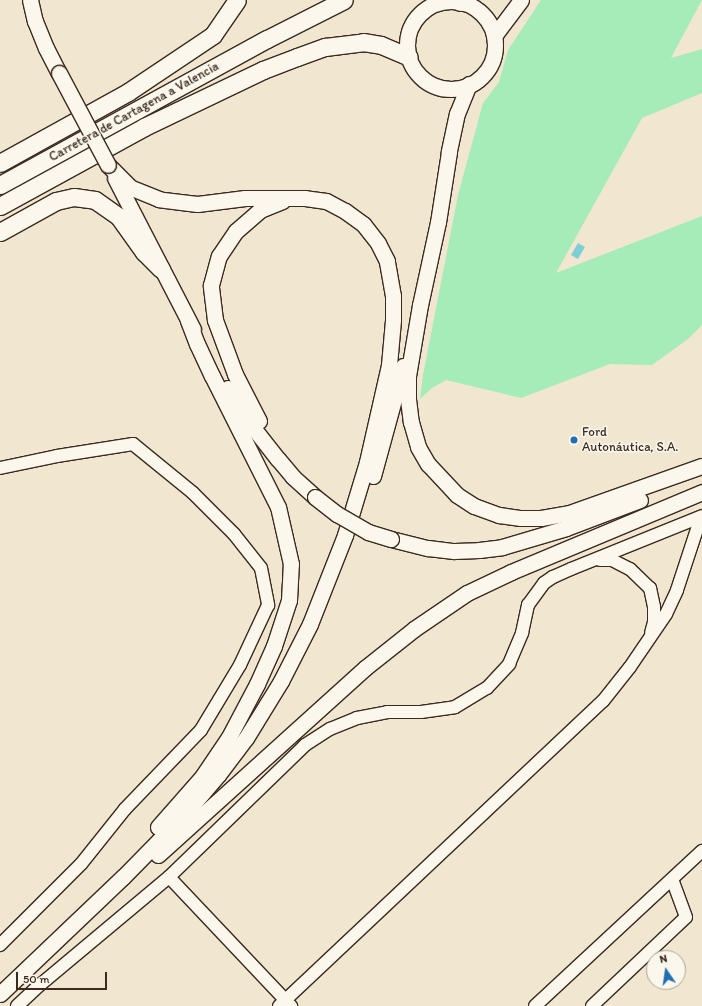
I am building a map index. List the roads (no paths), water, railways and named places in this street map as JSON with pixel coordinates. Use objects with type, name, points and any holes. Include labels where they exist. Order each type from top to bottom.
[{"type":"highway","points":[[0,163],[128,92],[213,35],[237,0]]},
{"type":"highway","name":"Carretera de Cartagena a Valencia","points":[[267,39],[326,0]]},
{"type":"highway","name":"Carretera de Cartagena a Valencia","points":[[0,185],[267,39],[344,0]]},
{"type":"highway","points":[[0,206],[144,127],[263,70],[297,57],[325,47],[363,42],[381,45],[409,57]]},
{"type":"highway","points":[[0,232],[56,201],[74,197],[95,200],[119,217],[144,252],[161,269]]},
{"type":"main road","points":[[30,0],[41,34],[59,73],[188,320],[241,410],[278,460],[293,477],[337,514],[368,532],[391,539],[428,548],[454,551],[479,550],[502,547],[566,528],[702,474]]},
{"type":"main road","points":[[494,36],[521,0]]},
{"type":"main road","points":[[460,1],[472,6],[482,14],[490,24],[494,36],[494,50],[490,64],[482,76],[469,84],[451,88],[433,84],[418,74],[409,57],[407,44],[409,33],[419,14],[428,7],[438,3],[460,1]]},
{"type":"main road","points":[[469,84],[457,113],[438,222],[420,305],[408,376],[408,399],[411,422],[418,447],[428,464],[457,496],[474,506],[499,515],[521,518],[541,518],[569,513],[702,466]]},
{"type":"main road","points":[[0,994],[123,877],[182,817],[246,738],[281,682],[310,624],[345,535],[367,462],[389,365],[393,320],[393,296],[387,261],[378,244],[363,224],[345,211],[326,201],[287,198],[245,198],[197,204],[159,199],[130,187],[108,165]]},
{"type":"main road","points":[[278,460],[273,445],[234,374],[215,320],[211,286],[219,256],[236,231],[260,210],[287,198]]},
{"type":"main road","points":[[345,535],[369,489],[420,305]]},
{"type":"main road","points":[[34,961],[77,908],[168,817],[202,777],[229,737],[257,684],[274,646],[289,600],[291,564],[278,507],[212,376],[188,320]]},
{"type":"main road","points":[[34,961],[80,926],[365,668],[414,629],[467,593],[511,572],[702,492]]},
{"type":"street","points":[[0,468],[57,456],[133,444],[194,493],[234,534],[262,568],[268,605],[240,665],[201,730],[125,809],[81,864],[0,945]]},
{"type":"street","points":[[17,1006],[41,984],[169,878],[305,745],[330,729],[357,718],[387,712],[421,712],[456,707],[487,688],[509,664],[522,633],[528,605],[544,584],[553,577],[702,516]]},
{"type":"street","points":[[169,878],[285,1004],[603,701],[630,667],[666,614],[677,590],[702,516]]},
{"type":"street","points":[[596,560],[612,560],[630,569],[650,588],[654,607],[654,622],[649,640]]},
{"type":"street","points":[[535,1006],[702,850]]},
{"type":"street","points":[[592,1006],[686,917],[672,879]]},
{"type":"water","points":[[578,243],[585,247],[578,259],[571,255]]},
{"type":"place","name":"Ford Autonáutica, S.A.","points":[[574,440]]}]
